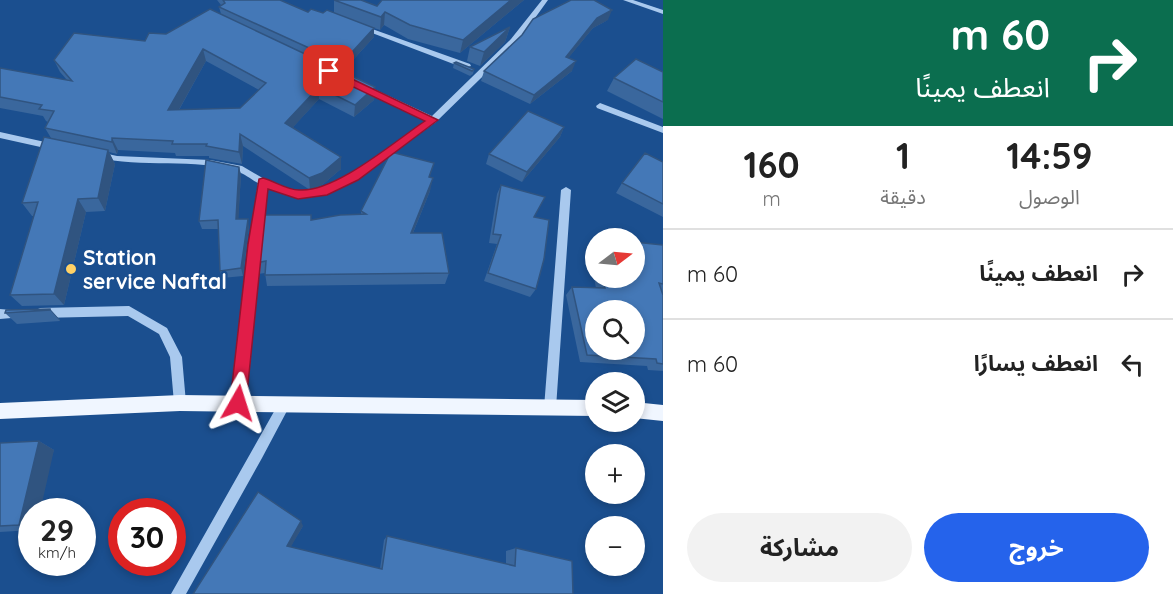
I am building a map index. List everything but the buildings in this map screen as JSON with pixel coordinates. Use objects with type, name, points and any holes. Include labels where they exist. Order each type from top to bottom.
[{"type":"main road","points":[[0,411],[180,403],[585,408]]},
{"type":"main road","points":[[645,411],[663,413]]},
{"type":"street","points":[[626,0],[663,12]]},
{"type":"street","points":[[85,153],[117,159],[210,163],[242,169],[263,182],[298,195],[323,192],[354,177],[433,120],[514,41],[539,1]]},
{"type":"street","points":[[355,25],[482,72]]},
{"type":"street","points":[[350,81],[433,120]]},
{"type":"street","points":[[600,106],[663,130]]},
{"type":"street","points":[[0,135],[64,149]]},
{"type":"street","points":[[238,403],[254,244],[263,182]]},
{"type":"street","points":[[550,408],[566,190]]},
{"type":"street","points":[[0,314],[129,311],[163,331],[176,357],[180,403]]},
{"type":"street","points":[[178,594],[284,405]]},
{"type":"place","name":"Station service Naftal","points":[[71,269]]},
{"type":"route","points":[[238,403],[254,244],[263,182],[298,195],[323,192],[354,177],[433,120],[329,71]]}]
